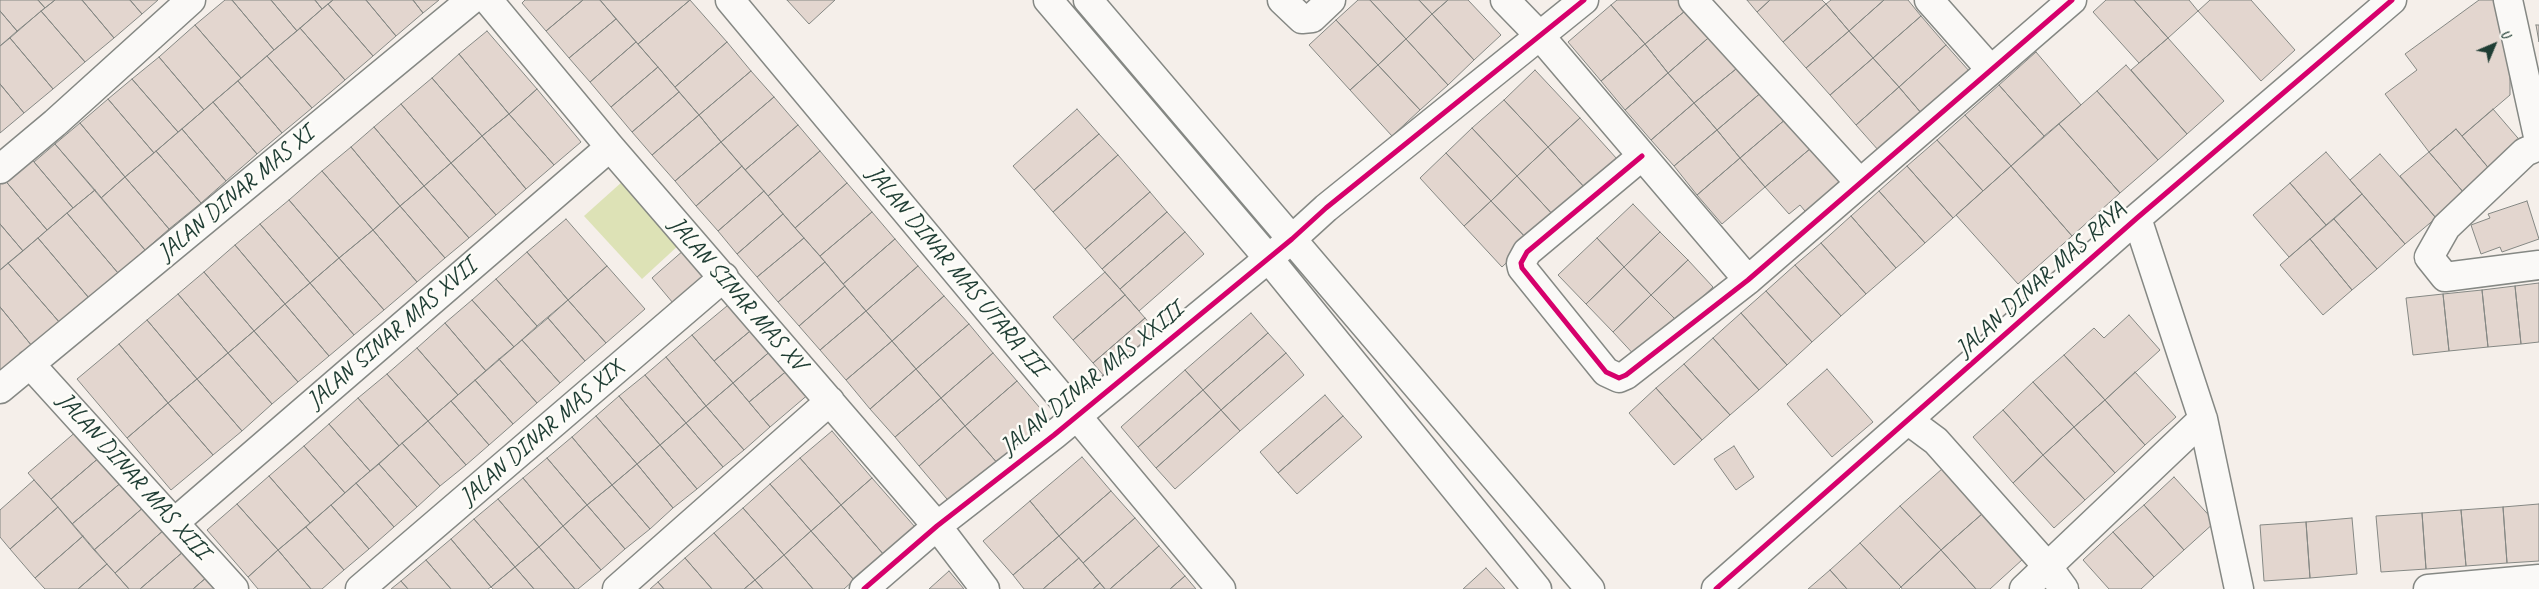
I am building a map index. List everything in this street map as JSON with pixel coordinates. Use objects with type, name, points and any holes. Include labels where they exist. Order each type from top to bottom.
[{"type":"street","points":[[0,169],[55,123],[191,0]]},
{"type":"street","name":"JALAN DINAR MAS XI","points":[[0,389],[471,0]]},
{"type":"street","name":"JALAN SINAR MAS XV","points":[[488,0],[610,147],[937,526],[985,589]]},
{"type":"street","name":"JALAN DINAR MAS UTARA III","points":[[730,0],[1221,589]]},
{"type":"street","points":[[1048,0],[1268,258],[1537,589]]},
{"type":"street","points":[[1088,0],[1590,589]]},
{"type":"street","points":[[1282,0],[1302,20],[1312,18],[1331,0]]},
{"type":"street","points":[[1504,0],[1540,36],[1748,280]]},
{"type":"street","name":"JALAN DINAR MAS XXIII","points":[[864,589],[937,526],[1077,416],[1292,239],[1334,202],[1584,0]]},
{"type":"street","points":[[1693,0],[1860,183]]},
{"type":"street","points":[[1929,0],[1991,70]]},
{"type":"street","points":[[1642,156],[1527,252],[1520,263],[1522,268],[1606,372],[1619,378],[1626,375],[1748,280],[2072,0]]},
{"type":"street","name":"JALAN DINAR MAS RAYA","points":[[1716,589],[1909,421],[2137,218],[2392,0]]},
{"type":"street","points":[[2508,0],[2539,142]]},
{"type":"street","points":[[2539,146],[2525,152],[2446,227],[2429,257],[2445,277],[2539,265]]},
{"type":"street","name":"JALAN SINAR MAS XVII","points":[[175,522],[610,147]]},
{"type":"street","points":[[2137,218],[2203,419],[2239,589]]},
{"type":"street","name":"JALAN DINAR MAS XIX","points":[[360,589],[724,277]]},
{"type":"street","name":"JALAN DINAR MAS XIII","points":[[30,364],[234,589]]},
{"type":"street","points":[[617,589],[830,401]]},
{"type":"street","points":[[2024,589],[2203,419]]},
{"type":"street","points":[[1909,421],[1936,441],[2048,567],[2064,589]]},
{"type":"street","points":[[2428,589],[2539,579]]},
{"type":"green space","points":[[623,181],[680,244],[642,279],[584,216]]},
{"type":"building","points":[[0,0],[38,0],[45,8],[17,31],[0,11]]},
{"type":"building","points":[[38,0],[55,0],[45,8]]},
{"type":"building","points":[[55,0],[82,0],[114,38],[85,62],[41,11]]},
{"type":"building","points":[[82,0],[130,0],[142,14],[114,38]]},
{"type":"building","points":[[130,0],[158,0],[142,14]]},
{"type":"building","points":[[225,0],[232,0],[274,50],[241,78],[195,25]]},
{"type":"building","points":[[232,0],[271,0],[297,31],[274,50]]},
{"type":"building","points":[[271,0],[315,0],[322,9],[297,31]]},
{"type":"building","points":[[315,0],[333,0],[322,9]]},
{"type":"building","points":[[333,0],[366,0],[396,36],[373,56],[328,4]]},
{"type":"building","points":[[366,0],[413,0],[423,13],[396,36]]},
{"type":"building","points":[[413,0],[439,0],[423,13]]},
{"type":"building","points":[[525,0],[583,0],[546,31],[522,3]]},
{"type":"building","points":[[583,0],[600,0],[616,19],[569,58],[546,31]]},
{"type":"building","points":[[600,0],[690,0],[638,44]]},
{"type":"building","points":[[690,0],[727,42],[675,87],[638,44]]},
{"type":"building","points":[[787,0],[835,0],[809,24]]},
{"type":"building","points":[[1358,0],[1370,0],[1406,39],[1378,65],[1336,20]]},
{"type":"building","points":[[1370,0],[1419,0],[1432,14],[1406,39]]},
{"type":"building","points":[[1419,0],[1448,0],[1432,14]]},
{"type":"building","points":[[1448,0],[1468,0],[1501,35],[1474,60],[1432,14]]},
{"type":"building","points":[[1617,0],[1686,0],[1691,6],[1645,44],[1611,5]]},
{"type":"building","points":[[1747,0],[1770,0],[1757,12]]},
{"type":"building","points":[[1770,0],[1822,0],[1826,4],[1783,42],[1757,12]]},
{"type":"building","points":[[1831,0],[1884,0],[1849,31],[1826,4]]},
{"type":"building","points":[[1884,0],[1908,0],[1921,16],[1873,58],[1849,31]]},
{"type":"building","points":[[2106,0],[2134,0],[2168,38],[2139,63],[2093,12]]},
{"type":"building","points":[[2134,0],[2189,0],[2198,11],[2168,38]]},
{"type":"building","points":[[2210,0],[2251,0],[2295,50],[2261,81],[2198,11]]},
{"type":"building","points":[[2479,0],[2497,0],[2510,74],[2510,95],[2462,136],[2456,129],[2429,152],[2385,94],[2417,70],[2405,54]]},
{"type":"building","points":[[328,4],[373,56],[345,80],[300,28]]},
{"type":"building","points":[[1826,4],[1849,31],[1806,68],[1783,42]]},
{"type":"building","points":[[1611,5],[1645,44],[1601,81],[1568,42]]},
{"type":"building","points":[[1691,6],[1714,33],[1668,73],[1645,44]]},
{"type":"building","points":[[0,11],[17,31],[0,46]]},
{"type":"building","points":[[41,11],[85,62],[53,89],[10,38]]},
{"type":"building","points":[[1432,14],[1474,60],[1448,85],[1406,39]]},
{"type":"building","points":[[1921,16],[1946,45],[1899,87],[1873,58]]},
{"type":"building","points":[[616,19],[636,42],[590,82],[569,58]]},
{"type":"building","points":[[1336,20],[1378,65],[1350,90],[1309,45]]},
{"type":"building","points":[[195,25],[241,78],[204,110],[159,57]]},
{"type":"building","points":[[2536,25],[2539,25],[2539,42]]},
{"type":"building","points":[[300,28],[345,80],[312,108],[267,56]]},
{"type":"building","points":[[487,31],[537,89],[509,114],[459,54]]},
{"type":"building","points":[[1849,31],[1873,58],[1830,95],[1806,68]]},
{"type":"building","points":[[1714,33],[1741,65],[1694,103],[1668,73]]},
{"type":"building","points":[[10,38],[53,89],[24,113],[0,84],[0,46]]},
{"type":"building","points":[[2168,38],[2224,101],[2187,134],[2131,70]]},
{"type":"building","points":[[1406,39],[1448,85],[1420,110],[1378,65]]},
{"type":"building","points":[[636,42],[658,67],[611,107],[590,82]]},
{"type":"building","points":[[727,42],[751,71],[699,115],[675,87]]},
{"type":"building","points":[[1645,44],[1668,73],[1625,110],[1601,81]]},
{"type":"building","points":[[1946,45],[1970,72],[1922,114],[1899,87]]},
{"type":"building","points":[[2036,52],[2081,105],[2044,136],[1999,85]]},
{"type":"building","points":[[459,54],[509,114],[482,136],[432,78]]},
{"type":"building","points":[[267,56],[312,108],[282,133],[238,81]]},
{"type":"building","points":[[159,57],[204,110],[178,132],[132,79]]},
{"type":"building","points":[[1873,58],[1899,87],[1856,125],[1830,95]]},
{"type":"building","points":[[1378,65],[1420,110],[1392,136],[1350,90]]},
{"type":"building","points":[[1741,65],[1763,91],[1717,130],[1694,103]]},
{"type":"building","points":[[2126,65],[2187,134],[2158,160],[2097,91]]},
{"type":"building","points":[[658,67],[679,92],[632,132],[611,107]]},
{"type":"building","points":[[1535,70],[1580,118],[1548,147],[1504,100]]},
{"type":"building","points":[[751,71],[774,97],[721,142],[699,115]]},
{"type":"building","points":[[1668,73],[1694,103],[1651,140],[1625,110]]},
{"type":"building","points":[[432,78],[482,136],[451,163],[401,104]]},
{"type":"building","points":[[132,79],[178,132],[154,153],[108,99]]},
{"type":"building","points":[[238,81],[282,133],[257,154],[213,102]]},
{"type":"building","points":[[0,84],[24,113],[0,133]]},
{"type":"building","points":[[1999,85],[2044,136],[2011,166],[1965,115]]},
{"type":"building","points":[[1899,87],[1922,114],[1879,151],[1856,125]]},
{"type":"building","points":[[537,89],[581,142],[554,165],[509,114]]},
{"type":"building","points":[[1763,91],[1787,118],[1740,158],[1717,130]]},
{"type":"building","points":[[2097,91],[2158,160],[2120,193],[2059,124]]},
{"type":"building","points":[[679,92],[699,115],[652,155],[632,132]]},
{"type":"building","points":[[774,97],[798,125],[745,170],[721,142]]},
{"type":"building","points":[[108,99],[154,153],[125,177],[80,123]]},
{"type":"building","points":[[1504,100],[1548,147],[1517,176],[1472,128]]},
{"type":"building","points":[[213,102],[257,154],[226,181],[182,129]]},
{"type":"building","points":[[1694,103],[1717,130],[1674,166],[1651,140]]},
{"type":"building","points":[[401,104],[451,163],[424,186],[374,127]]},
{"type":"building","points":[[1077,109],[1099,134],[1034,190],[1013,166]]},
{"type":"building","points":[[2493,109],[2523,144],[2491,171],[2462,136]]},
{"type":"building","points":[[509,114],[554,165],[526,189],[482,136]]},
{"type":"building","points":[[699,115],[721,142],[675,181],[652,155]]},
{"type":"building","points":[[1965,115],[2011,166],[1983,191],[1937,140]]},
{"type":"building","points":[[1580,118],[1617,159],[1585,188],[1548,147]]},
{"type":"building","points":[[1787,118],[1811,148],[1765,187],[1740,158]]},
{"type":"building","points":[[80,123],[125,177],[101,198],[55,144]]},
{"type":"building","points":[[2059,124],[2120,193],[2072,236],[2011,166]]},
{"type":"building","points":[[798,125],[820,151],[768,196],[745,170]]},
{"type":"building","points":[[374,127],[424,186],[400,206],[351,147]]},
{"type":"building","points":[[1472,128],[1517,176],[1491,201],[1446,153]]},
{"type":"building","points":[[182,129],[226,181],[201,203],[156,151]]},
{"type":"building","points":[[2456,129],[2491,171],[2464,193],[2429,152]]},
{"type":"building","points":[[1717,130],[1740,158],[1697,195],[1674,166]]},
{"type":"building","points":[[1099,134],[1118,155],[1053,212],[1034,190]]},
{"type":"building","points":[[482,136],[526,189],[496,215],[451,163]]},
{"type":"building","points":[[1937,140],[1983,191],[1953,218],[1907,166]]},
{"type":"building","points":[[721,142],[742,166],[696,206],[675,181]]},
{"type":"building","points":[[55,144],[95,190],[73,208],[34,162]]},
{"type":"building","points":[[351,147],[400,206],[373,230],[322,171]]},
{"type":"building","points":[[1548,147],[1585,188],[1555,217],[1517,176]]},
{"type":"building","points":[[1811,148],[1844,186],[1809,216],[1800,205],[1789,214],[1765,187]]},
{"type":"building","points":[[156,151],[201,203],[169,229],[125,177]]},
{"type":"building","points":[[820,151],[847,183],[795,228],[768,196]]},
{"type":"building","points":[[2326,152],[2362,194],[2326,225],[2290,183]]},
{"type":"building","points":[[2429,152],[2464,193],[2436,218],[2400,176]]},
{"type":"building","points":[[1446,153],[1491,201],[1464,226],[1420,178]]},
{"type":"building","points":[[2380,154],[2436,218],[2405,244],[2350,180]]},
{"type":"building","points":[[1118,155],[1150,192],[1085,249],[1053,212]]},
{"type":"building","points":[[29,156],[73,208],[47,230],[3,178]]},
{"type":"building","points":[[1740,158],[1765,187],[1722,224],[1697,195]]},
{"type":"building","points":[[451,163],[496,215],[469,238],[424,186]]},
{"type":"building","points":[[742,166],[764,191],[718,231],[696,206]]},
{"type":"building","points":[[1907,166],[1953,218],[1925,243],[1879,191]]},
{"type":"building","points":[[2011,166],[2072,236],[2018,284],[1956,215]]},
{"type":"building","points":[[322,171],[373,230],[339,258],[289,200]]},
{"type":"building","points":[[1517,176],[1555,217],[1529,241],[1491,201]]},
{"type":"building","points":[[125,177],[169,229],[145,250],[101,198]]},
{"type":"building","points":[[3,178],[47,230],[23,251],[0,224],[0,180]]},
{"type":"building","points":[[847,183],[872,212],[820,256],[795,228]]},
{"type":"building","points":[[2290,183],[2326,225],[2289,257],[2253,215]]},
{"type":"building","points":[[424,186],[469,238],[445,258],[400,206]]},
{"type":"building","points":[[95,190],[145,250],[118,273],[67,213]]},
{"type":"building","points":[[764,191],[783,214],[737,254],[718,231]]},
{"type":"building","points":[[1879,191],[1925,243],[1896,268],[1851,216]]},
{"type":"building","points":[[1150,192],[1167,212],[1102,269],[1085,249]]},
{"type":"building","points":[[2362,194],[2405,244],[2377,269],[2334,219]]},
{"type":"building","points":[[289,200],[339,258],[310,283],[260,224]]},
{"type":"building","points":[[1491,201],[1529,241],[1502,267],[1464,226]]},
{"type":"building","points":[[2527,201],[2539,239],[2502,252],[2500,247],[2481,254],[2471,225],[2490,218],[2488,214]]},
{"type":"building","points":[[1633,204],[1660,232],[1624,267],[1597,238]]},
{"type":"building","points":[[400,206],[445,258],[417,282],[373,230]]},
{"type":"building","points":[[872,212],[895,239],[843,284],[820,256]]},
{"type":"building","points":[[1167,212],[1185,232],[1120,289],[1102,269]]},
{"type":"building","points":[[67,213],[118,273],[89,298],[38,238]]},
{"type":"building","points":[[783,214],[804,238],[757,277],[737,254]]},
{"type":"building","points":[[1851,216],[1896,268],[1866,294],[1821,243]]},
{"type":"building","points":[[566,219],[607,266],[568,300],[527,252]]},
{"type":"building","points":[[2334,219],[2377,269],[2352,290],[2310,239]]},
{"type":"building","points":[[0,224],[23,251],[0,270]]},
{"type":"building","points":[[260,224],[310,283],[285,304],[235,245]]},
{"type":"building","points":[[373,230],[417,282],[384,310],[339,258]]},
{"type":"building","points":[[1185,232],[1204,254],[1139,311],[1120,289]]},
{"type":"building","points":[[1660,232],[1688,260],[1651,295],[1624,267]]},
{"type":"building","points":[[38,238],[89,298],[60,323],[8,263]]},
{"type":"building","points":[[804,238],[825,262],[778,302],[757,277]]},
{"type":"building","points":[[1597,238],[1624,267],[1586,304],[1558,275]]},
{"type":"building","points":[[895,239],[918,266],[866,311],[843,284]]},
{"type":"building","points":[[2310,239],[2352,290],[2323,315],[2280,265]]},
{"type":"building","points":[[1821,243],[1866,294],[1841,316],[1795,265]]},
{"type":"building","points":[[235,245],[285,304],[254,331],[204,272]]},
{"type":"building","points":[[684,250],[706,275],[673,303],[652,278]]},
{"type":"building","points":[[527,252],[568,300],[537,326],[496,279]]},
{"type":"building","points":[[339,258],[384,310],[354,335],[310,283]]},
{"type":"building","points":[[1688,260],[1713,287],[1677,321],[1651,295]]},
{"type":"building","points":[[825,262],[845,286],[799,326],[778,302]]},
{"type":"building","points":[[8,263],[60,323],[32,346],[0,307],[0,270]]},
{"type":"building","points":[[1795,265],[1841,316],[1812,342],[1766,291]]},
{"type":"building","points":[[607,266],[645,309],[606,343],[568,300]]},
{"type":"building","points":[[918,266],[944,296],[892,341],[866,311]]},
{"type":"building","points":[[1624,267],[1651,295],[1613,332],[1586,304]]},
{"type":"building","points":[[204,272],[254,331],[228,353],[178,294]]},
{"type":"building","points":[[1105,272],[1125,295],[1073,340],[1053,317]]},
{"type":"building","points":[[496,279],[537,326],[514,347],[472,300]]},
{"type":"building","points":[[310,283],[354,335],[329,356],[285,304]]},
{"type":"building","points":[[2539,283],[2539,342],[2521,344],[2515,286]]},
{"type":"building","points":[[845,286],[866,311],[820,350],[799,326]]},
{"type":"building","points":[[2515,286],[2521,344],[2488,347],[2482,290]]},
{"type":"building","points":[[2482,290],[2488,347],[2449,351],[2443,294]]},
{"type":"building","points":[[1766,291],[1812,342],[1787,365],[1741,313]]},
{"type":"building","points":[[178,294],[228,353],[197,379],[147,320]]},
{"type":"building","points":[[2443,294],[2449,351],[2413,355],[2406,298]]},
{"type":"building","points":[[1125,295],[1145,318],[1093,363],[1073,340]]},
{"type":"building","points":[[1651,295],[1677,321],[1638,359],[1613,332]]},
{"type":"building","points":[[944,296],[969,324],[916,369],[892,341]]},
{"type":"building","points":[[472,300],[514,347],[486,371],[445,323]]},
{"type":"building","points":[[568,300],[606,343],[585,361],[548,318]]},
{"type":"building","points":[[733,301],[755,327],[714,361],[692,335]]},
{"type":"building","points":[[285,304],[329,356],[298,382],[254,331]]},
{"type":"building","points":[[0,307],[32,346],[0,373]]},
{"type":"building","points":[[866,311],[892,341],[846,380],[820,350]]},
{"type":"building","points":[[1251,313],[1268,333],[1203,390],[1185,370]]},
{"type":"building","points":[[1741,313],[1787,365],[1759,390],[1713,338]]},
{"type":"building","points":[[2129,315],[2160,350],[2105,400],[2064,355],[2094,328],[2104,338]]},
{"type":"building","points":[[548,318],[585,361],[560,383],[522,340]]},
{"type":"building","points":[[1145,318],[1162,337],[1110,383],[1093,363]]},
{"type":"building","points":[[147,320],[197,379],[168,403],[119,344]]},
{"type":"building","points":[[445,323],[486,371],[458,395],[417,348]]},
{"type":"building","points":[[969,324],[993,353],[941,398],[916,369]]},
{"type":"building","points":[[755,327],[773,349],[733,383],[714,361]]},
{"type":"building","points":[[254,331],[298,382],[272,404],[228,353]]},
{"type":"building","points":[[1268,333],[1286,353],[1221,410],[1203,390]]},
{"type":"building","points":[[692,335],[733,383],[706,406],[666,357]]},
{"type":"building","points":[[1713,338],[1759,390],[1730,415],[1684,364]]},
{"type":"building","points":[[522,340],[560,383],[537,403],[499,359]]},
{"type":"building","points":[[892,341],[916,369],[870,409],[846,380]]},
{"type":"building","points":[[119,344],[168,403],[127,438],[77,379]]},
{"type":"building","points":[[417,348],[458,395],[428,421],[387,374]]},
{"type":"building","points":[[773,349],[789,369],[749,402],[733,383]]},
{"type":"building","points":[[228,353],[272,404],[242,431],[197,379]]},
{"type":"building","points":[[993,353],[1017,381],[965,426],[941,398]]},
{"type":"building","points":[[1286,353],[1304,375],[1240,431],[1221,410]]},
{"type":"building","points":[[2064,355],[2105,400],[2074,427],[2033,382]]},
{"type":"building","points":[[666,357],[706,406],[686,423],[645,375]]},
{"type":"building","points":[[499,359],[537,403],[513,424],[475,380]]},
{"type":"building","points":[[1684,364],[1730,415],[1702,440],[1656,388]]},
{"type":"building","points":[[789,369],[810,393],[770,427],[749,402]]},
{"type":"building","points":[[916,369],[941,398],[895,437],[870,409]]},
{"type":"building","points":[[1827,369],[1873,422],[1832,457],[1787,404]]},
{"type":"building","points":[[1185,370],[1203,390],[1138,447],[1121,427]]},
{"type":"building","points":[[2135,372],[2176,417],[2145,445],[2105,400]]},
{"type":"building","points":[[387,374],[428,421],[399,446],[358,398]]},
{"type":"building","points":[[645,375],[686,423],[660,445],[619,396]]},
{"type":"building","points":[[197,379],[242,431],[213,455],[168,403]]},
{"type":"building","points":[[475,380],[513,424],[489,445],[451,401]]},
{"type":"building","points":[[1017,381],[1051,421],[999,465],[965,426]]},
{"type":"building","points":[[2033,382],[2074,427],[2043,455],[2003,410]]},
{"type":"building","points":[[733,383],[770,427],[744,450],[706,406]]},
{"type":"building","points":[[1656,388],[1702,440],[1674,465],[1629,413]]},
{"type":"building","points":[[1203,390],[1221,410],[1156,468],[1138,447]]},
{"type":"building","points":[[1325,395],[1343,416],[1278,473],[1260,452]]},
{"type":"building","points":[[619,396],[660,445],[637,464],[596,416]]},
{"type":"building","points":[[358,398],[399,446],[370,471],[329,424]]},
{"type":"building","points":[[941,398],[965,426],[919,466],[895,437]]},
{"type":"building","points":[[2105,400],[2145,445],[2115,473],[2074,427]]},
{"type":"building","points":[[451,401],[489,445],[466,465],[428,421]]},
{"type":"building","points":[[168,403],[213,455],[171,490],[127,438]]},
{"type":"building","points":[[706,406],[744,450],[723,467],[686,423]]},
{"type":"building","points":[[1221,410],[1240,431],[1175,489],[1156,468]]},
{"type":"building","points":[[2003,410],[2043,455],[2013,483],[1973,437]]},
{"type":"building","points":[[596,416],[637,464],[612,485],[572,437]]},
{"type":"building","points":[[1343,416],[1362,437],[1297,494],[1278,473]]},
{"type":"building","points":[[428,421],[466,465],[440,486],[402,443]]},
{"type":"building","points":[[686,423],[723,467],[697,489],[660,445]]},
{"type":"building","points":[[329,424],[370,471],[345,493],[304,446]]},
{"type":"building","points":[[965,426],[999,465],[952,505],[919,466]]},
{"type":"building","points":[[2074,427],[2115,473],[2085,500],[2043,455]]},
{"type":"building","points":[[78,430],[101,456],[51,499],[28,473]]},
{"type":"building","points":[[832,431],[872,478],[841,505],[800,458]]},
{"type":"building","points":[[572,437],[612,485],[587,505],[547,458]]},
{"type":"building","points":[[402,443],[440,486],[417,507],[379,464]]},
{"type":"building","points":[[660,445],[697,489],[673,508],[637,464]]},
{"type":"building","points":[[304,446],[345,493],[310,523],[269,476]]},
{"type":"building","points":[[1734,446],[1754,477],[1736,490],[1714,459]]},
{"type":"building","points":[[2043,455],[2085,500],[2054,528],[2013,483]]},
{"type":"building","points":[[101,456],[123,481],[72,524],[51,499]]},
{"type":"building","points":[[1082,457],[1111,491],[1059,536],[1030,501]]},
{"type":"building","points":[[547,458],[587,505],[563,526],[523,478]]},
{"type":"building","points":[[800,458],[841,505],[811,531],[770,484]]},
{"type":"building","points":[[379,464],[417,507],[394,527],[356,483]]},
{"type":"building","points":[[637,464],[673,508],[650,529],[612,485]]},
{"type":"building","points":[[1942,469],[1982,514],[1941,550],[1900,506]]},
{"type":"building","points":[[269,476],[310,523],[278,550],[237,504]]},
{"type":"building","points":[[2174,477],[2215,522],[2184,550],[2144,505]]},
{"type":"building","points":[[523,478],[563,526],[539,547],[498,499]]},
{"type":"building","points":[[872,478],[915,527],[884,555],[841,505]]},
{"type":"building","points":[[34,480],[58,507],[10,549],[0,537],[0,510]]},
{"type":"building","points":[[123,481],[145,506],[94,550],[72,524]]},
{"type":"building","points":[[356,483],[394,527],[369,549],[331,505]]},
{"type":"building","points":[[770,484],[811,531],[784,555],[743,508]]},
{"type":"building","points":[[612,485],[650,529],[625,549],[587,505]]},
{"type":"building","points":[[1111,491],[1135,518],[1083,563],[1059,536]]},
{"type":"building","points":[[498,499],[539,547],[515,567],[474,519]]},
{"type":"building","points":[[1030,501],[1059,536],[1013,575],[983,541]]},
{"type":"building","points":[[237,504],[278,550],[248,577],[207,530]]},
{"type":"building","points":[[2539,504],[2539,561],[2507,563],[2503,507]]},
{"type":"building","points":[[331,505],[369,549],[344,570],[306,527]]},
{"type":"building","points":[[587,505],[625,549],[601,570],[563,526]]},
{"type":"building","points":[[841,505],[884,555],[854,580],[811,531]]},
{"type":"building","points":[[2144,505],[2184,550],[2154,577],[2113,532]]},
{"type":"building","points":[[145,506],[165,529],[115,573],[94,550]]},
{"type":"building","points":[[1900,506],[1941,550],[1901,587],[1860,543]]},
{"type":"building","points":[[58,507],[83,536],[35,578],[10,549]]},
{"type":"building","points":[[2503,507],[2507,563],[2466,566],[2461,510]]},
{"type":"building","points":[[743,508],[784,555],[755,580],[714,533]]},
{"type":"building","points":[[2461,510],[2466,566],[2426,569],[2422,513]]},
{"type":"building","points":[[2422,513],[2426,569],[2381,572],[2376,516]]},
{"type":"building","points":[[1982,514],[2023,559],[1990,589],[1976,589],[1941,550]]},
{"type":"building","points":[[1135,518],[1159,546],[1110,589],[1105,589],[1083,563]]},
{"type":"building","points":[[2352,518],[2357,574],[2310,578],[2306,522]]},
{"type":"building","points":[[474,519],[515,567],[491,587],[451,539]]},
{"type":"building","points":[[2306,522],[2310,578],[2264,581],[2260,525]]},
{"type":"building","points":[[563,526],[601,570],[578,589],[575,589],[539,547]]},
{"type":"building","points":[[306,527],[344,570],[322,589],[311,589],[278,550]]},
{"type":"building","points":[[165,529],[184,551],[140,589],[129,589],[115,573]]},
{"type":"building","points":[[811,531],[854,580],[844,589],[813,589],[784,555]]},
{"type":"building","points":[[2113,532],[2154,577],[2141,589],[2109,589],[2083,560]]},
{"type":"building","points":[[714,533],[755,580],[744,589],[712,589],[685,558]]},
{"type":"building","points":[[83,536],[107,564],[78,589],[45,589],[35,578]]},
{"type":"building","points":[[1059,536],[1079,558],[1043,589],[1024,589],[1013,575]]},
{"type":"building","points":[[451,539],[491,587],[488,589],[451,589],[426,560]]},
{"type":"building","points":[[1860,543],[1901,587],[1899,589],[1847,589],[1830,570]]},
{"type":"building","points":[[1159,546],[1185,576],[1170,589],[1110,589]]},
{"type":"building","points":[[539,547],[575,589],[534,589],[515,567]]},
{"type":"building","points":[[278,550],[311,589],[258,589],[248,577]]},
{"type":"building","points":[[1941,550],[1976,589],[1902,589],[1901,587]]},
{"type":"building","points":[[184,551],[207,577],[193,589],[140,589]]},
{"type":"building","points":[[784,555],[813,589],[763,589],[755,580]]},
{"type":"building","points":[[685,558],[712,589],[664,589],[658,582]]},
{"type":"building","points":[[1079,558],[1100,583],[1093,589],[1043,589]]},
{"type":"building","points":[[426,560],[451,589],[408,589],[401,581]]},
{"type":"building","points":[[107,564],[129,589],[78,589]]},
{"type":"building","points":[[515,567],[534,589],[493,589],[491,587]]},
{"type":"building","points":[[1486,568],[1505,589],[1463,589]]},
{"type":"building","points":[[1830,570],[1847,589],[1808,589]]},
{"type":"building","points":[[949,571],[964,589],[929,589]]},
{"type":"building","points":[[1185,576],[1196,589],[1170,589]]},
{"type":"building","points":[[207,577],[217,589],[193,589]]},
{"type":"building","points":[[755,580],[763,589],[744,589]]},
{"type":"building","points":[[401,581],[408,589],[391,589]]},
{"type":"building","points":[[658,582],[664,589],[650,589]]},
{"type":"building","points":[[1100,583],[1105,589],[1093,589]]},
{"type":"cycle path","points":[[864,589],[937,526],[1054,435],[1292,239],[1326,208],[1584,0]]},
{"type":"cycle path","points":[[1642,156],[1527,252],[1521,263],[1522,268],[1606,372],[1619,378],[1626,375],[1748,280],[2072,0]]},
{"type":"cycle path","points":[[1716,589],[2137,218],[2392,0]]}]
